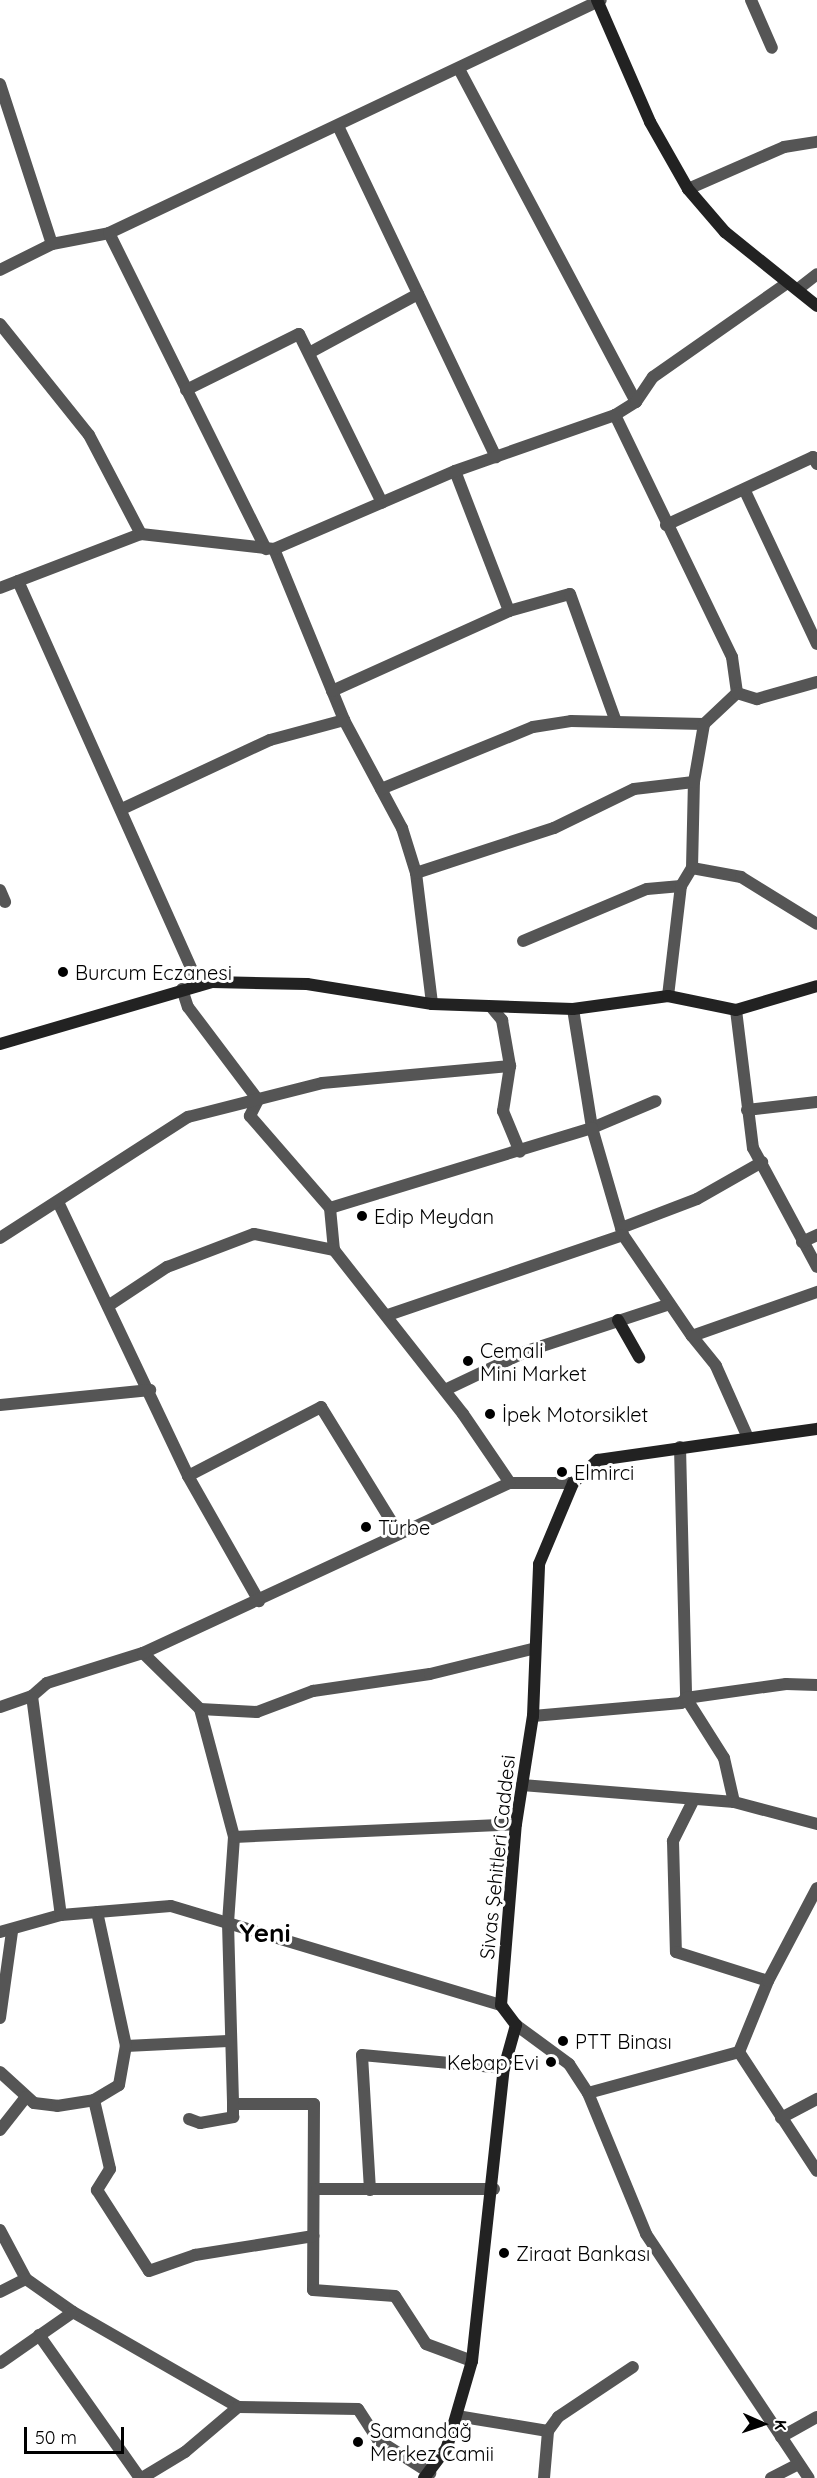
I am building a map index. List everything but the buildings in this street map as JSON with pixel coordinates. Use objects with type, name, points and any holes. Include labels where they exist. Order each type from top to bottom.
[{"type":"street","points":[[751,0],[772,48]]},
{"type":"street","points":[[0,270],[52,244],[109,233],[459,69],[598,1],[650,122],[688,189],[724,232],[817,306]]},
{"type":"street","points":[[459,69],[636,402]]},
{"type":"street","points":[[0,84],[3,102],[52,244]]},
{"type":"street","points":[[338,126],[496,457]]},
{"type":"street","points":[[688,189],[784,147],[817,142]]},
{"type":"street","points":[[109,233],[186,390],[270,549],[344,720],[402,828],[416,873],[432,1004]]},
{"type":"street","points":[[798,289],[817,274]]},
{"type":"street","points":[[0,588],[141,534],[270,549],[454,471],[615,415],[636,402],[653,377],[787,283]]},
{"type":"street","points":[[309,353],[418,294]]},
{"type":"street","points":[[0,324],[89,435],[141,534]]},
{"type":"street","points":[[186,390],[299,334],[382,503]]},
{"type":"street","points":[[615,415],[666,525],[732,657],[737,693]]},
{"type":"street","points":[[666,525],[745,491],[813,457],[817,464]]},
{"type":"street","points":[[454,471],[509,611]]},
{"type":"street","points":[[745,491],[817,644]]},
{"type":"street","points":[[18,581],[124,808],[199,985]]},
{"type":"street","points":[[332,691],[509,611],[570,594],[616,722]]},
{"type":"street","points":[[737,693],[757,699],[817,682]]},
{"type":"street","points":[[668,996],[681,886],[692,868],[694,783],[704,724],[737,693]]},
{"type":"street","points":[[124,808],[270,740],[344,720]]},
{"type":"street","points":[[381,789],[533,727],[616,722],[704,724]]},
{"type":"street","points":[[416,873],[554,828],[634,789],[694,783]]},
{"type":"street","points":[[692,868],[741,877],[817,924]]},
{"type":"street","points":[[523,941],[647,889],[681,886]]},
{"type":"street","points":[[0,1044],[199,985],[307,984],[432,1004],[573,1010],[668,996],[736,1010],[817,986]]},
{"type":"street","points":[[182,989],[188,1007],[258,1100]]},
{"type":"street","points":[[492,1008],[502,1020],[510,1066],[503,1112],[520,1152]]},
{"type":"street","points":[[573,1010],[591,1128],[622,1232],[667,1305],[716,1366],[748,1438]]},
{"type":"street","points":[[736,1010],[753,1148],[817,1267]]},
{"type":"street","points":[[0,1238],[59,1204],[152,1135],[188,1117],[322,1083],[510,1066]]},
{"type":"street","points":[[258,1100],[250,1116],[330,1208],[334,1250],[388,1315],[410,1353],[445,1390],[510,1483]]},
{"type":"street","points":[[330,1208],[520,1152],[591,1128],[656,1101]]},
{"type":"street","points":[[747,1110],[817,1102]]},
{"type":"street","points":[[388,1315],[622,1232],[697,1199],[762,1162]]},
{"type":"street","points":[[59,1204],[150,1390],[188,1476],[259,1601]]},
{"type":"street","points":[[108,1306],[167,1267],[254,1234],[334,1250]]},
{"type":"street","points":[[802,1242],[817,1235]]},
{"type":"street","points":[[692,1336],[817,1292]]},
{"type":"street","points":[[445,1390],[527,1351],[667,1305]]},
{"type":"street","points":[[618,1320],[639,1357]]},
{"type":"street","points":[[0,1405],[150,1390]]},
{"type":"street","points":[[188,1476],[321,1407],[399,1534]]},
{"type":"street","name":"Sivas Şehitleri Caddesi","points":[[501,2005],[516,1824],[533,1716],[532,1649],[539,1564],[573,1482],[598,1460],[817,1429]]},
{"type":"street","points":[[680,1447],[686,1698],[724,1758],[734,1802]]},
{"type":"street","points":[[0,1707],[32,1696],[46,1683],[143,1653],[510,1483],[573,1482]]},
{"type":"street","points":[[200,1709],[257,1712],[313,1691],[430,1674],[532,1649]]},
{"type":"street","points":[[143,1653],[200,1709],[234,1837],[228,1923],[228,2041],[233,2117],[200,2123],[189,2119]]},
{"type":"street","points":[[533,1716],[600,1713],[681,1703],[686,1698],[786,1684],[817,1686]]},
{"type":"street","points":[[32,1696],[61,1915]]},
{"type":"street","points":[[522,1785],[693,1801],[734,1802],[817,1824]]},
{"type":"street","points":[[693,1801],[673,1841],[675,1952],[768,1981]]},
{"type":"street","points":[[234,1837],[516,1824]]},
{"type":"street","points":[[739,2052],[768,1981],[817,1888]]},
{"type":"street","points":[[0,2018],[6,1932],[61,1915],[171,1906],[501,2005],[516,2025],[569,2064],[588,2093],[646,2234],[809,2478]]},
{"type":"street","points":[[0,2072],[26,2097],[57,2106],[94,2100],[119,2085],[126,2046],[97,1912]]},
{"type":"street","points":[[0,2230],[27,2279],[73,2312],[238,2407],[358,2409],[378,2440],[427,2476],[447,2447],[472,2361],[494,2189],[504,2068],[516,2025]]},
{"type":"street","points":[[126,2046],[228,2041]]},
{"type":"street","points":[[588,2093],[739,2052]]},
{"type":"street","points":[[739,2052],[817,2171]]},
{"type":"street","points":[[370,2190],[362,2055],[504,2068]]},
{"type":"street","points":[[0,2130],[26,2097]]},
{"type":"street","points":[[781,2118],[817,2099]]},
{"type":"street","points":[[94,2100],[110,2169],[97,2190],[149,2271],[195,2255],[313,2236]]},
{"type":"street","points":[[233,2104],[314,2104],[317,2189],[313,2236],[313,2290],[395,2296],[426,2344],[472,2361]]},
{"type":"street","points":[[317,2189],[370,2190],[409,2185],[494,2189]]},
{"type":"street","points":[[0,2292],[27,2279]]},
{"type":"street","points":[[0,2363],[73,2312]]},
{"type":"street","points":[[39,2336],[141,2478],[185,2452],[238,2407]]},
{"type":"street","points":[[544,2478],[548,2431],[558,2417],[633,2367]]},
{"type":"street","points":[[457,2416],[548,2431]]},
{"type":"street","points":[[781,2438],[817,2417]]},
{"type":"street","points":[[771,2478],[798,2464]]},
{"type":"place","name":"Burcum Eczanesi","points":[[63,972]]},
{"type":"place","name":"Edip Meydan","points":[[362,1216]]},
{"type":"place","name":"Cemali Mini Market","points":[[468,1361]]},
{"type":"place","name":"İpek Motorsiklet","points":[[490,1414]]},
{"type":"place","name":"Elmirci","points":[[562,1472]]},
{"type":"place","name":"Türbe","points":[[366,1527]]},
{"type":"place","name":"PTT Binası","points":[[563,2041]]},
{"type":"place","name":"Kebap Evi","points":[[551,2062]]},
{"type":"place","name":"Ziraat Bankası","points":[[504,2253]]},
{"type":"place","name":"Samandağ Merkez Camii","points":[[358,2442]]},
{"type":"district","name":"Yeni","points":[[265,1933]]}]
